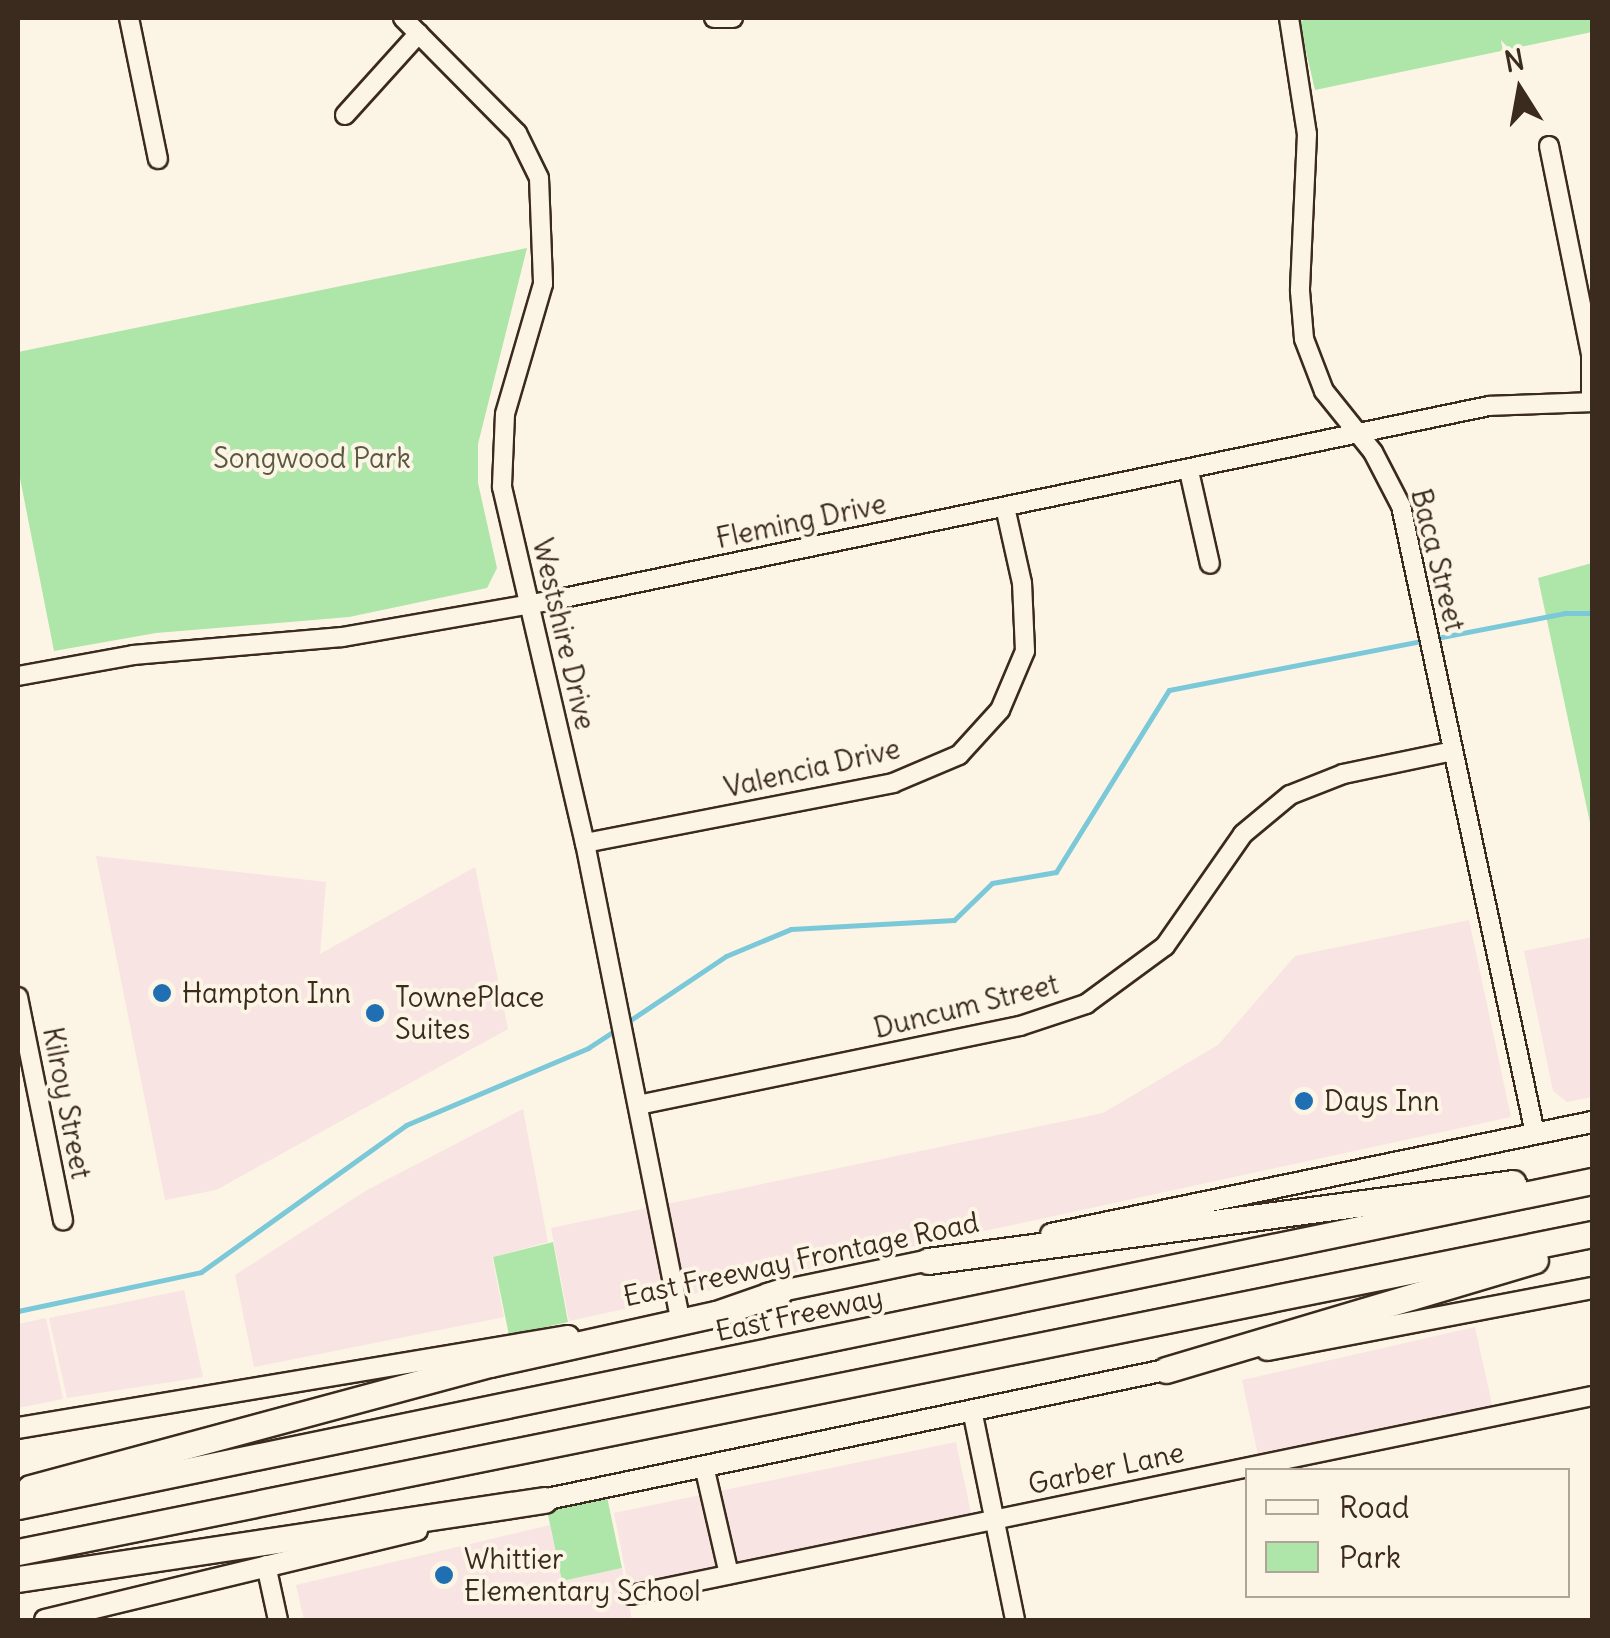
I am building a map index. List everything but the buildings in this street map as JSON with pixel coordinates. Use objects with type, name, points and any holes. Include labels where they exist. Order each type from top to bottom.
[{"type":"highway","points":[[928,1260],[1592,1173]]},
{"type":"highway","name":"East Freeway","points":[[18,1506],[1592,1181]]},
{"type":"highway","points":[[18,1552],[1592,1234]]},
{"type":"highway","points":[[1166,1370],[1592,1244]]},
{"type":"highway","points":[[18,1491],[490,1364],[716,1314],[779,1292]]},
{"type":"highway","points":[[18,1579],[544,1500]]},
{"type":"main road","name":"East Freeway Frontage Road","points":[[18,1428],[679,1312],[1592,1122]]},
{"type":"main road","points":[[45,1620],[544,1500],[1166,1370],[1592,1288]]},
{"type":"street","points":[[129,18],[158,159]]},
{"type":"street","name":"Westshire Drive","points":[[403,18],[517,133],[539,178],[543,284],[499,448],[528,602],[584,843],[679,1312]]},
{"type":"street","points":[[714,18],[733,18]]},
{"type":"street","name":"Baca Street","points":[[1289,18],[1308,134],[1302,326],[1324,391],[1357,434],[1402,506],[1536,1133]]},
{"type":"street","points":[[345,115],[419,33]]},
{"type":"street","points":[[1549,146],[1591,354],[1592,402]]},
{"type":"street","name":"Fleming Drive","points":[[18,676],[133,656],[342,637],[1189,471],[1489,406],[1592,402]]},
{"type":"street","points":[[1189,471],[1210,564]]},
{"type":"street","name":"Valencia Drive","points":[[584,843],[894,782],[959,755],[1000,710],[1026,651],[1022,583],[1006,507]]},
{"type":"street","name":"Duncum Street","points":[[638,1105],[1020,1026],[1086,1004],[1165,946],[1243,834],[1290,795],[1343,774],[1453,751]]},
{"type":"street","name":"Kilroy Street","points":[[18,997],[62,1221]]},
{"type":"street","points":[[18,1105],[38,1100]]},
{"type":"street","name":"Garber Lane","points":[[631,1594],[1592,1396]]},
{"type":"street","points":[[972,1410],[1015,1620]]},
{"type":"street","points":[[704,1466],[728,1574]]},
{"type":"street","points":[[266,1565],[278,1620]]},
{"type":"shaded area","points":[[96,856],[326,882],[320,954],[475,867],[508,1029],[216,1190],[165,1200]]},
{"type":"shaded area","points":[[1469,920],[1511,1117],[569,1321],[551,1228],[1103,1113],[1218,1045],[1295,956]]},
{"type":"shaded area","points":[[1592,937],[1592,1097],[1567,1102],[1553,1091],[1524,951]]},
{"type":"shaded area","points":[[523,1109],[548,1242],[492,1257],[504,1317],[254,1367],[235,1275],[367,1190]]},
{"type":"shaded area","points":[[184,1290],[203,1377],[67,1398],[49,1318]]},
{"type":"shaded area","points":[[46,1318],[63,1399],[18,1408],[18,1324]]},
{"type":"shaded area","points":[[1475,1327],[1493,1409],[1258,1455],[1242,1380]]},
{"type":"shaded area","points":[[956,1442],[972,1518],[629,1590],[614,1513]]},
{"type":"shaded area","name":"Whittier Elementary School","points":[[550,1525],[562,1581],[622,1568],[632,1620],[304,1620],[296,1585]]},
{"type":"green space","points":[[1592,18],[1592,32],[1315,90],[1299,21]]},
{"type":"green space","name":"Songwood Park","points":[[527,248],[478,444],[478,483],[497,568],[487,588],[349,617],[156,633],[54,651],[18,468],[18,352]]},
{"type":"green space","points":[[1592,563],[1592,832],[1538,578]]},
{"type":"green space","points":[[553,1242],[568,1322],[509,1335],[493,1257]]},
{"type":"green space","points":[[607,1497],[622,1568],[562,1581],[547,1510]]},
{"type":"waterway","points":[[626,1023],[726,956],[791,929],[954,920],[992,883],[1056,872],[1169,690],[1565,613],[1592,613]]},
{"type":"waterway","points":[[18,1311],[201,1272],[406,1125],[588,1048],[617,1029]]},
{"type":"place","name":"Hampton Inn","points":[[162,993]]},
{"type":"place","name":"TownePlace Suites","points":[[375,1013]]},
{"type":"place","name":"Days Inn","points":[[1304,1101]]},
{"type":"place","name":"Whittier Elementary School","points":[[444,1575]]}]
